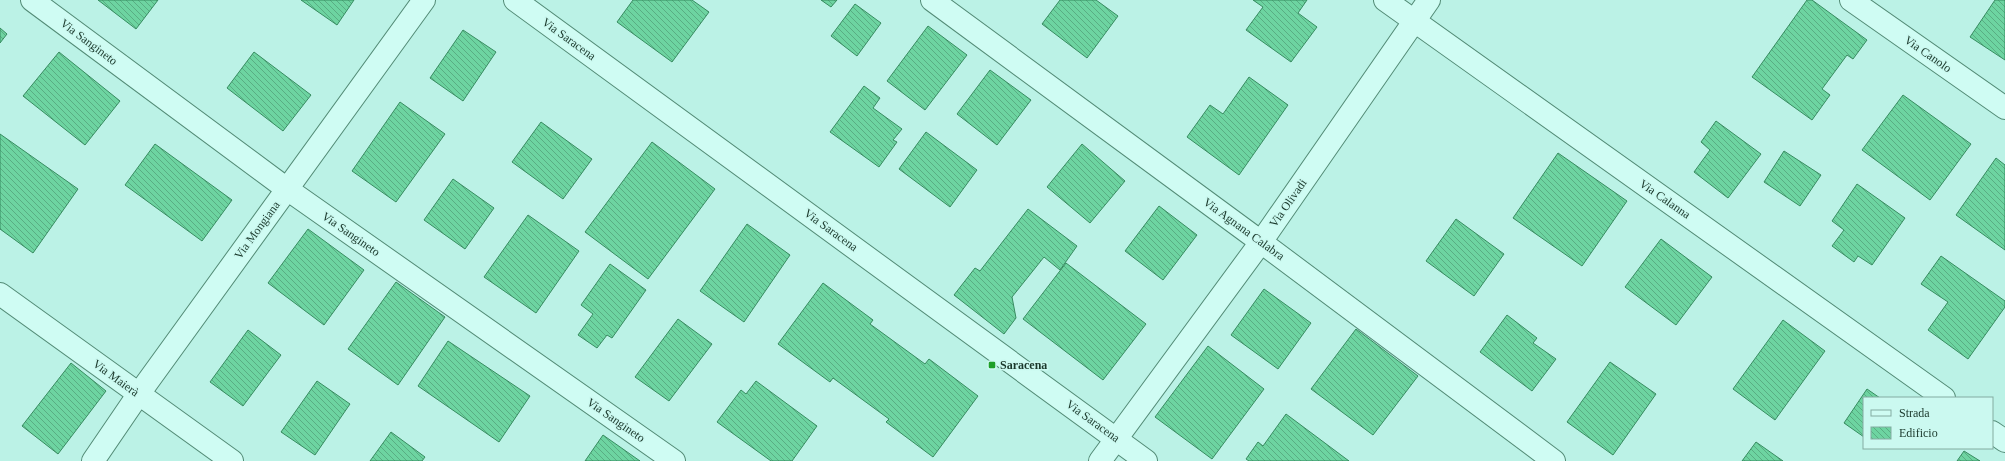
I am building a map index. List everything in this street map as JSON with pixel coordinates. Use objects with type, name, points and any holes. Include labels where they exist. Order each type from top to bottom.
[{"type":"street","name":"Via Sangineto","points":[[32,0],[287,189],[674,461]]},
{"type":"street","name":"Via Mongiana","points":[[93,461],[138,395],[424,0]]},
{"type":"street","name":"Via Saracena","points":[[515,0],[1146,461]]},
{"type":"street","name":"Via Agnana Calabra","points":[[932,0],[1261,242],[1554,461]]},
{"type":"street","name":"Via Calanna","points":[[1385,0],[1943,397]]},
{"type":"street","name":"Via Olivadi","points":[[1100,461],[1261,242],[1429,0]]},
{"type":"street","name":"Via Canolo","points":[[1851,0],[2005,108]]},
{"type":"street","name":"Via Maierà","points":[[0,294],[138,395],[232,461]]},
{"type":"street","points":[[1993,433],[2005,441]]},
{"type":"building","points":[[98,0],[158,0],[136,29]]},
{"type":"building","points":[[301,0],[354,0],[337,25]]},
{"type":"building","points":[[633,0],[692,0],[709,12],[672,62],[617,22]]},
{"type":"building","points":[[821,0],[837,0],[831,7]]},
{"type":"building","points":[[1060,0],[1096,0],[1118,16],[1087,58],[1042,24]]},
{"type":"building","points":[[1253,0],[1307,0],[1298,13],[1317,27],[1291,62],[1246,30],[1263,7]]},
{"type":"building","points":[[1807,0],[1812,0],[1867,40],[1853,59],[1847,55],[1822,89],[1830,95],[1812,120],[1752,77]]},
{"type":"building","points":[[1995,0],[2005,0],[2005,60],[1970,37]]},
{"type":"building","points":[[855,4],[881,23],[857,56],[831,36]]},
{"type":"building","points":[[928,26],[967,55],[925,110],[887,81]]},
{"type":"building","points":[[0,28],[7,34],[0,43]]},
{"type":"building","points":[[463,30],[496,52],[463,101],[430,78]]},
{"type":"building","points":[[59,52],[120,101],[85,145],[23,96]]},
{"type":"building","points":[[254,52],[311,95],[283,131],[227,88]]},
{"type":"building","points":[[990,70],[1031,100],[997,145],[957,114]]},
{"type":"building","points":[[1249,77],[1288,105],[1239,175],[1187,137],[1210,105],[1223,114]]},
{"type":"building","points":[[864,86],[880,98],[873,108],[902,129],[893,140],[897,142],[879,167],[830,132]]},
{"type":"building","points":[[1903,95],[1971,144],[1930,200],[1862,150]]},
{"type":"building","points":[[400,102],[445,134],[396,202],[352,171]]},
{"type":"building","points":[[1716,121],[1761,154],[1728,198],[1694,172],[1710,150],[1701,142]]},
{"type":"building","points":[[541,122],[592,159],[563,199],[512,162]]},
{"type":"building","points":[[926,132],[977,170],[950,207],[899,169]]},
{"type":"building","points":[[0,134],[78,189],[33,253],[0,229]]},
{"type":"building","points":[[652,142],[715,189],[648,279],[585,232]]},
{"type":"building","points":[[155,144],[232,200],[202,241],[125,185]]},
{"type":"building","points":[[1082,144],[1125,181],[1090,223],[1047,187]]},
{"type":"building","points":[[1784,151],[1821,175],[1800,206],[1764,182]]},
{"type":"building","points":[[1558,153],[1627,201],[1582,266],[1513,218]]},
{"type":"building","points":[[1996,158],[2005,165],[2005,250],[1956,215]]},
{"type":"building","points":[[453,179],[494,208],[465,249],[424,220]]},
{"type":"building","points":[[1857,184],[1905,218],[1872,265],[1858,256],[1854,262],[1832,246],[1844,230],[1832,221]]},
{"type":"building","points":[[1159,206],[1197,235],[1163,280],[1125,251]]},
{"type":"building","points":[[1028,209],[1077,246],[1060,270],[1044,257],[1012,297],[1016,318],[1004,334],[954,295],[975,268],[980,271]]},
{"type":"building","points":[[528,215],[579,251],[536,313],[484,277]]},
{"type":"building","points":[[1456,219],[1504,254],[1474,296],[1426,261]]},
{"type":"building","points":[[747,224],[790,255],[744,322],[700,291]]},
{"type":"building","points":[[308,229],[364,270],[324,325],[268,283]]},
{"type":"building","points":[[1661,239],[1712,277],[1676,325],[1625,287]]},
{"type":"building","points":[[1941,256],[2005,301],[2005,307],[1968,359],[1928,330],[1948,302],[1921,284]]},
{"type":"building","points":[[1066,263],[1146,324],[1103,380],[1023,319]]},
{"type":"building","points":[[610,264],[646,290],[612,338],[607,335],[597,348],[578,335],[593,314],[581,305]]},
{"type":"building","points":[[396,282],[445,317],[398,385],[348,349]]},
{"type":"building","points":[[823,283],[873,320],[870,324],[925,364],[929,359],[978,396],[933,457],[886,422],[889,419],[833,378],[830,382],[778,344]]},
{"type":"building","points":[[1264,289],[1311,323],[1278,369],[1231,335]]},
{"type":"building","points":[[1507,315],[1537,338],[1533,343],[1556,359],[1532,391],[1480,352]]},
{"type":"building","points":[[678,319],[712,344],[669,401],[635,377]]},
{"type":"building","points":[[1783,320],[1825,351],[1775,420],[1733,389]]},
{"type":"building","points":[[1356,329],[1418,376],[1373,435],[1311,389]]},
{"type":"building","points":[[248,330],[281,355],[243,406],[210,382]]},
{"type":"building","points":[[448,341],[530,396],[499,442],[418,386]]},
{"type":"building","points":[[1208,346],[1264,389],[1212,459],[1155,417]]},
{"type":"building","points":[[1610,362],[1656,394],[1613,455],[1567,422]]},
{"type":"building","points":[[71,363],[106,391],[58,454],[22,426]]},
{"type":"building","points":[[317,381],[350,404],[315,455],[281,432]]},
{"type":"building","points":[[756,381],[817,426],[792,461],[771,461],[717,422],[741,390],[746,394]]},
{"type":"building","points":[[1867,389],[1879,397],[1863,397],[1863,436],[1844,423]]},
{"type":"building","points":[[1286,414],[1349,461],[1249,461],[1246,459],[1258,442],[1263,446]]},
{"type":"building","points":[[391,432],[425,457],[422,461],[370,461]]},
{"type":"building","points":[[603,435],[640,461],[585,461]]},
{"type":"building","points":[[1756,442],[1783,461],[1742,461]]},
{"type":"building","points":[[1964,451],[1980,461],[1957,461]]},
{"type":"place","name":"Saracena","points":[[992,365]]}]
